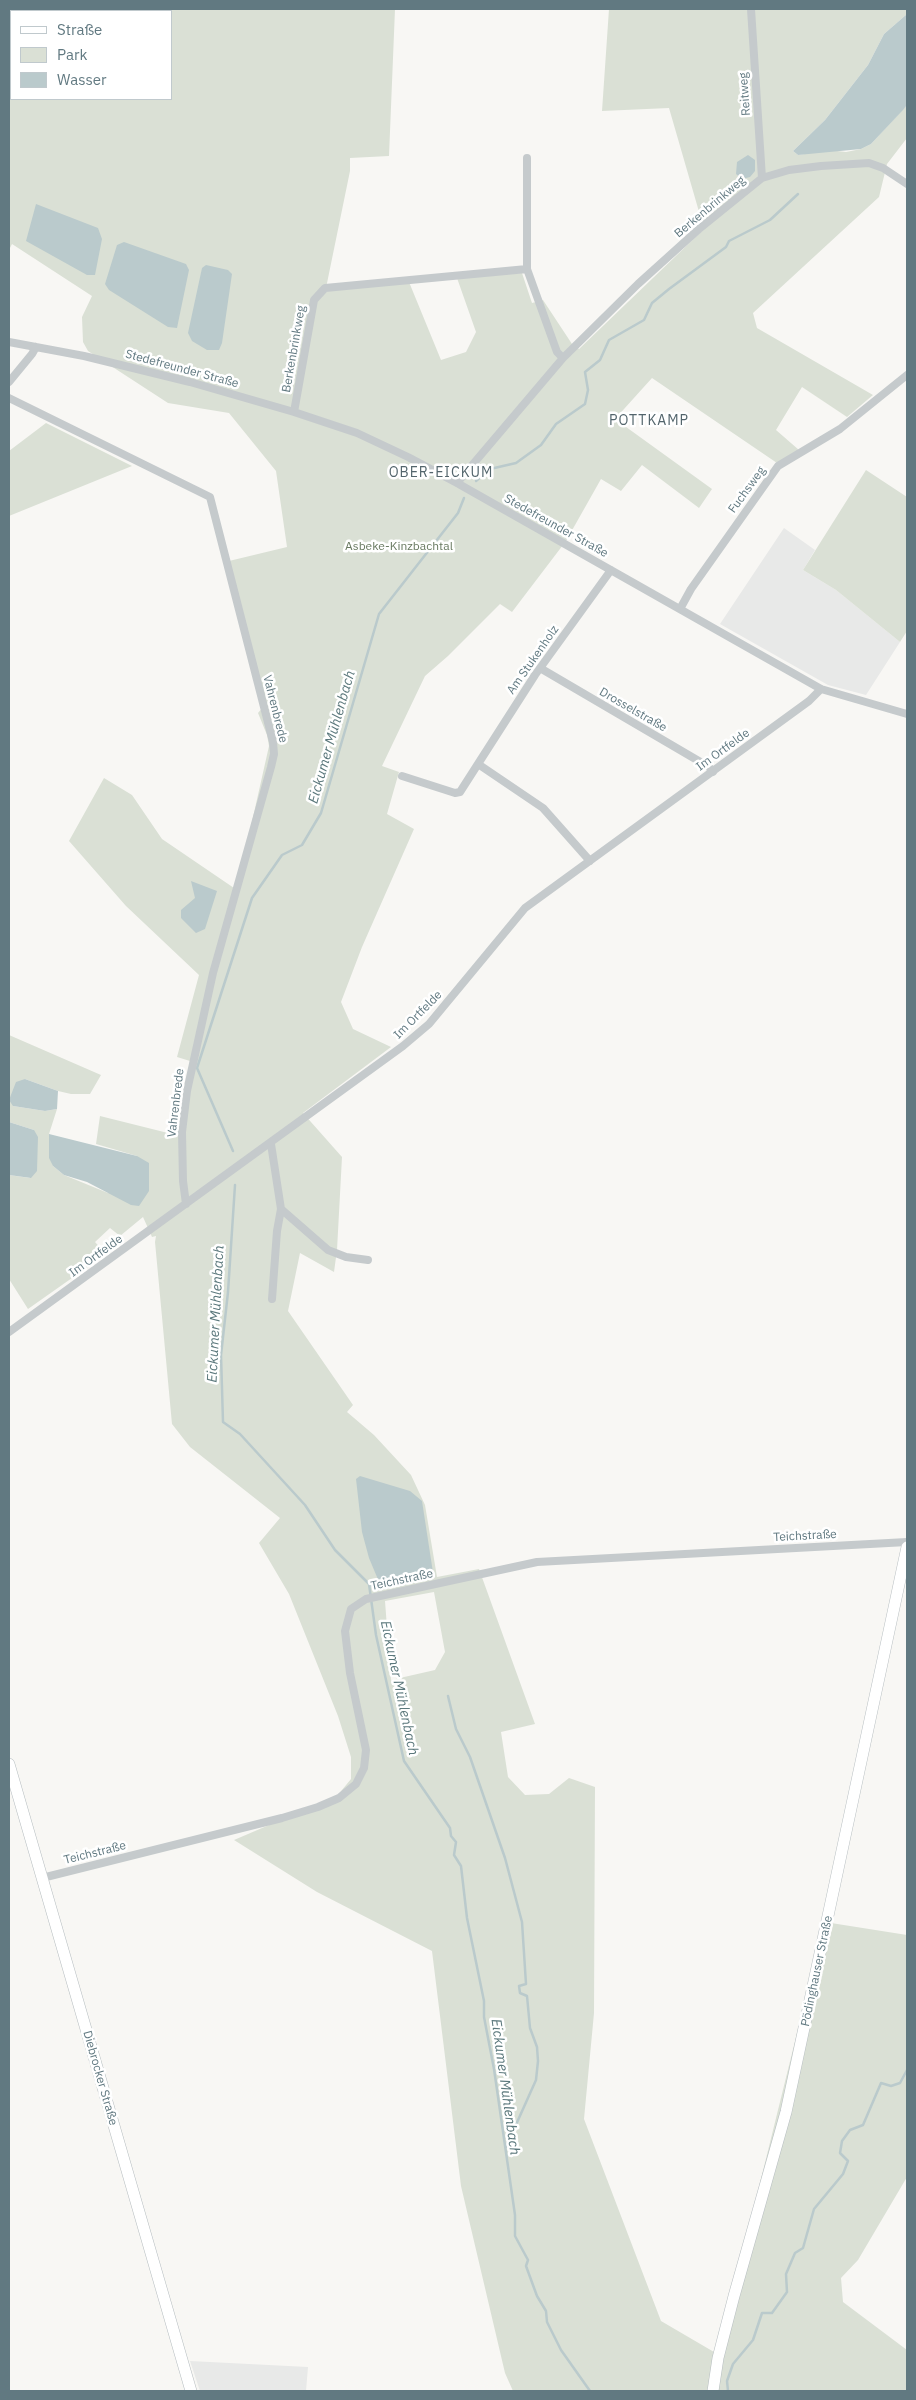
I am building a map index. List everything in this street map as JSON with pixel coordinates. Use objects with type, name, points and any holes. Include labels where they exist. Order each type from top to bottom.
[{"type":"street","name":"Reitweg","points":[[751,9],[762,178]]},
{"type":"street","points":[[527,158],[527,269],[557,352],[563,358]]},
{"type":"street","name":"Berkenbrinkweg","points":[[457,483],[563,358],[699,229],[762,178],[782,172],[821,166],[869,163],[883,168],[907,184]]},
{"type":"street","name":"Berkenbrinkweg","points":[[294,412],[314,300],[325,288],[527,269]]},
{"type":"street","name":"Stedefreunder Straße","points":[[9,342],[162,375],[294,412],[378,441],[457,483],[821,689],[907,714]]},
{"type":"street","points":[[9,382],[36,347]]},
{"type":"street","name":"Fuchsweg","points":[[680,609],[690,588],[778,466],[840,429],[907,375]]},
{"type":"street","name":"Vahrenbrede","points":[[9,398],[210,497],[273,742],[274,754],[271,767],[213,973],[187,1091],[182,1132],[183,1181],[186,1204]]},
{"type":"street","name":"Am Stukenholz","points":[[402,776],[455,793],[460,792],[540,668],[611,570]]},
{"type":"street","name":"Drosselstraße","points":[[540,668],[709,767],[713,772]]},
{"type":"street","name":"Im Ortfelde","points":[[9,1332],[271,1144],[415,1036],[446,1004],[520,914],[809,701],[821,689]]},
{"type":"street","points":[[478,764],[543,808],[590,861]]},
{"type":"street","points":[[271,1144],[281,1209],[277,1230],[272,1299]]},
{"type":"street","points":[[281,1209],[328,1250],[346,1257],[368,1260]]},
{"type":"street","name":"Teichstraße","points":[[42,1878],[282,1818],[340,1798],[356,1784],[364,1768],[366,1750],[350,1673],[344,1631],[350,1609],[364,1601],[537,1562],[907,1542]]},
{"type":"street","name":"Pödinghauser Straße","points":[[713,2391],[718,2358],[734,2296],[786,2112],[907,1547]]},
{"type":"street","name":"Diebrocker Straße","points":[[9,1764],[192,2391]]},
{"type":"shaded area","points":[[784,528],[815,550],[803,570],[836,590],[900,642],[866,695],[828,685],[720,624]]},
{"type":"shaded area","points":[[190,2361],[308,2367],[306,2391],[200,2391]]},
{"type":"green space","name":"Asbeke-Kinzbachtal","points":[[9,9],[395,9],[389,156],[350,158],[350,171],[326,288],[409,282],[441,360],[466,352],[476,332],[457,278],[522,273],[532,303],[543,300],[572,344],[579,349],[704,229],[669,108],[602,111],[609,9],[907,9],[907,14],[884,34],[868,65],[825,120],[793,151],[798,155],[829,150],[846,152],[861,149],[871,144],[907,105],[907,138],[887,164],[879,197],[753,313],[757,328],[873,395],[847,417],[802,387],[776,430],[799,450],[777,463],[652,378],[615,419],[712,489],[699,508],[642,465],[621,491],[601,479],[566,541],[512,612],[500,604],[448,656],[425,676],[382,766],[399,772],[387,814],[414,829],[362,947],[341,1002],[353,1029],[391,1047],[303,1113],[342,1157],[337,1250],[334,1272],[300,1253],[288,1311],[353,1405],[347,1412],[374,1435],[411,1475],[425,1505],[437,1577],[479,1569],[535,1724],[501,1732],[508,1777],[525,1795],[549,1794],[569,1778],[595,1787],[594,2013],[584,2119],[661,2321],[714,2352],[758,2191],[817,1952],[831,1923],[907,1935],[907,2177],[858,2260],[841,2278],[843,2302],[907,2350],[907,2391],[513,2391],[505,2373],[461,2186],[432,1951],[317,1892],[234,1840],[337,1796],[351,1779],[351,1757],[338,1716],[289,1594],[259,1543],[280,1518],[190,1447],[172,1424],[155,1242],[156,1236],[152,1237],[143,1217],[120,1236],[110,1228],[95,1242],[106,1254],[28,1309],[9,1279],[9,1175],[30,1178],[34,1130],[9,1122],[9,1035],[101,1075],[90,1094],[71,1094],[58,1091],[25,1079],[13,1106],[45,1111],[57,1109],[49,1134],[53,1166],[64,1175],[108,1193],[137,1156],[96,1144],[100,1116],[176,1135],[190,1061],[177,1057],[199,975],[126,906],[69,841],[104,778],[132,795],[162,839],[234,888],[251,826],[269,746],[267,735],[258,713],[263,707],[229,561],[287,547],[276,471],[229,413],[168,403],[88,351],[83,342],[82,317],[92,296],[12,244],[9,250]],"holes":[[[434,1592],[445,1652],[435,1670],[391,1680],[385,1601]]]},
{"type":"green space","points":[[46,423],[132,466],[9,516],[9,451]]},
{"type":"green space","points":[[866,470],[907,497],[907,631],[900,642],[836,590],[803,570]]},
{"type":"water","points":[[907,14],[907,105],[903,110],[871,144],[861,149],[798,155],[793,151],[825,120],[868,65],[884,34]]},
{"type":"water","points":[[748,155],[755,160],[755,171],[750,177],[742,179],[736,174],[737,162]]},
{"type":"water","points":[[36,204],[98,228],[102,239],[95,275],[87,275],[26,241]]},
{"type":"water","points":[[124,242],[186,264],[189,270],[177,328],[168,327],[109,290],[105,284],[117,245]]},
{"type":"water","points":[[206,265],[228,270],[232,274],[222,343],[219,350],[207,350],[192,341],[188,333],[202,268]]},
{"type":"water","points":[[191,881],[217,891],[205,929],[196,933],[181,918],[181,910],[195,898]]},
{"type":"water","points":[[25,1079],[58,1091],[57,1109],[45,1111],[13,1106],[9,1100],[16,1082]]},
{"type":"water","points":[[9,1122],[34,1130],[38,1137],[37,1171],[31,1178],[9,1175]]},
{"type":"water","points":[[49,1134],[137,1156],[149,1163],[149,1191],[139,1206],[131,1205],[87,1182],[64,1175],[53,1166],[49,1158]]},
{"type":"water","points":[[360,1476],[410,1491],[422,1501],[434,1579],[382,1589],[369,1558],[362,1532],[356,1479]]},
{"type":"waterway","name":"Eickumer Mühlenbach","points":[[476,481],[490,469],[516,463],[541,445],[556,424],[585,404],[588,390],[585,372],[600,360],[609,340],[644,320],[652,303],[669,289],[726,247],[729,241],[770,220],[798,194]]},
{"type":"waterway","name":"Eickumer Mühlenbach","points":[[233,1151],[197,1068],[252,898],[282,855],[302,845],[321,813],[379,614],[458,513],[464,498]]},
{"type":"waterway","name":"Eickumer Mühlenbach","points":[[235,1185],[228,1292],[221,1355],[223,1422],[240,1434],[305,1505],[335,1550],[369,1584],[376,1635],[404,1761],[450,1828],[451,1836],[456,1842],[454,1855],[461,1866],[467,1918],[484,2001],[484,2017],[494,2069],[515,2215],[515,2236],[528,2260],[526,2266],[537,2296],[546,2311],[547,2322],[561,2350],[590,2391]]},
{"type":"waterway","points":[[369,1584],[382,1589]]},
{"type":"waterway","points":[[448,1696],[456,1729],[470,1757],[505,1858],[522,1922],[526,1984],[519,1986],[520,1993],[527,1996],[530,2028],[537,2047],[538,2061],[536,2080],[506,2147]]},
{"type":"waterway","points":[[728,2391],[727,2381],[733,2364],[753,2340],[762,2313],[772,2313],[787,2292],[786,2274],[795,2253],[803,2248],[814,2209],[843,2174],[848,2161],[840,2153],[842,2141],[850,2130],[863,2125],[881,2083],[891,2086],[900,2083],[907,2070]]},
{"type":"district","name":"POTTKAMP","points":[[649,421]]},
{"type":"district","name":"OBER-EICKUM","points":[[441,473]]}]
